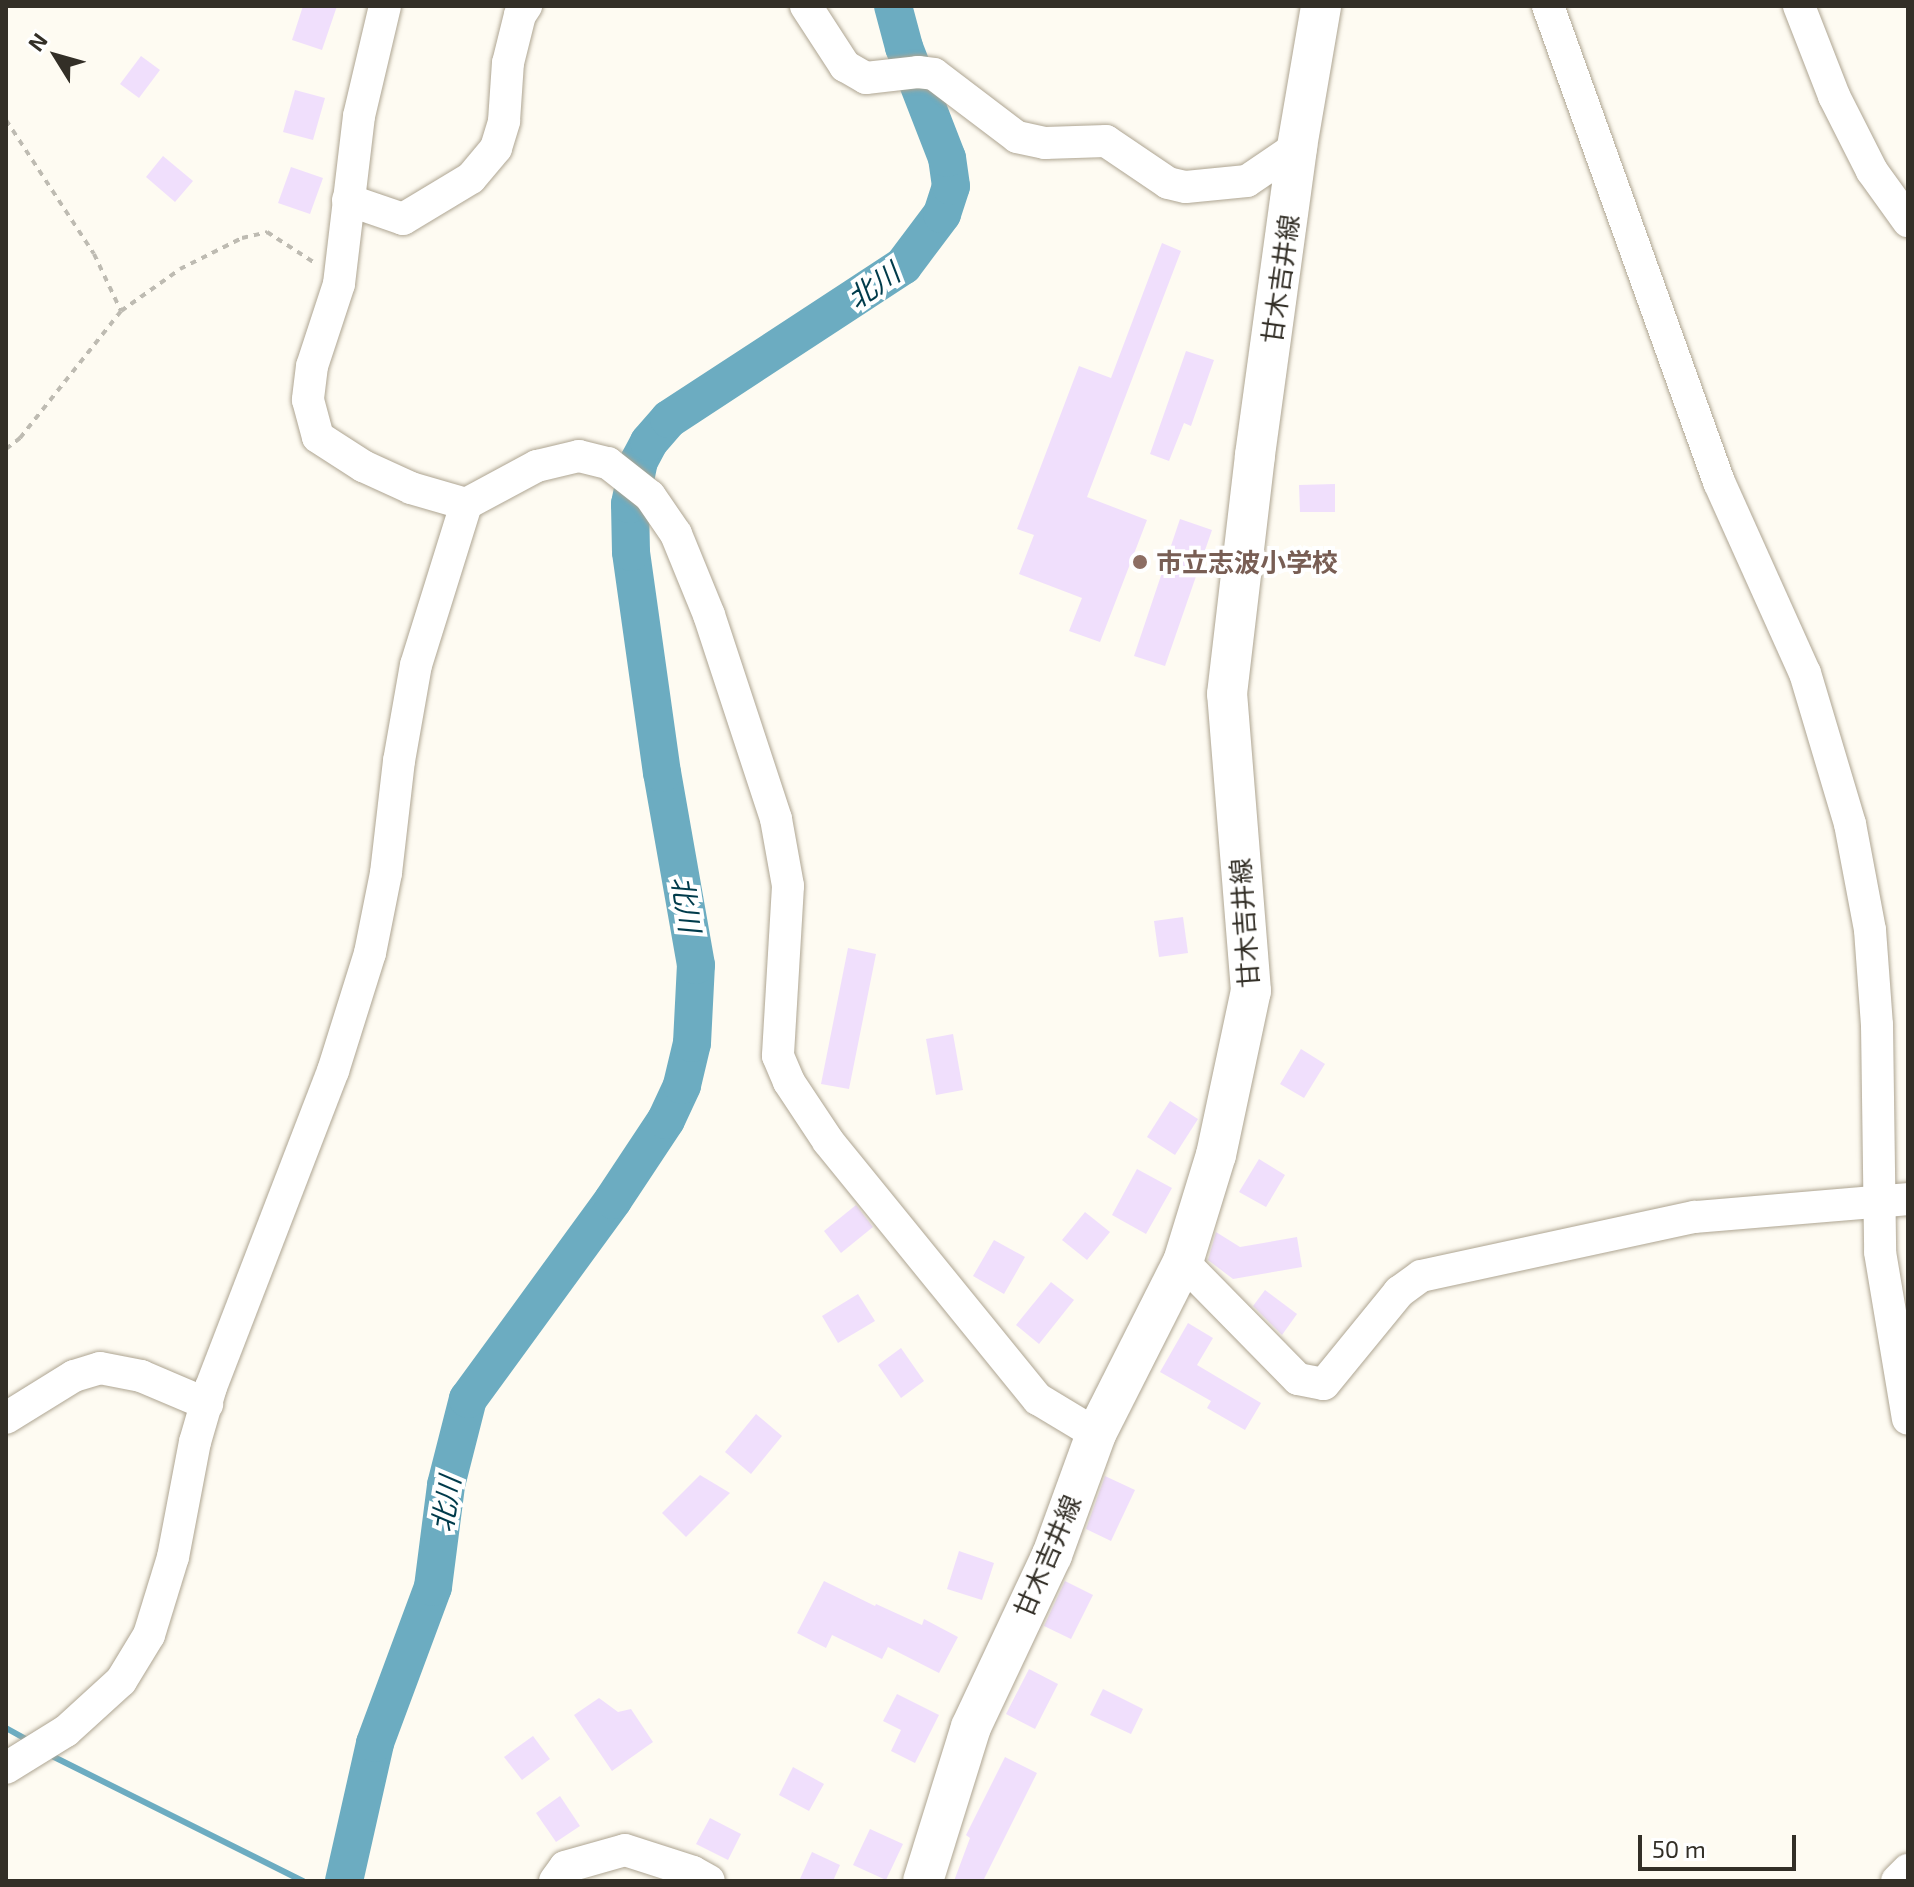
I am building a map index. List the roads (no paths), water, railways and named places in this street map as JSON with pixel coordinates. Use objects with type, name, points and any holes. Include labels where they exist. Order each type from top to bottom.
[{"type":"main road","name":"甘木吉井線","points":[[923,1881],[971,1727],[1052,1555],[1096,1434],[1183,1262],[1216,1155],[1251,991],[1227,694],[1255,455],[1297,147],[1321,6]]},
{"type":"street","points":[[385,6],[359,116],[339,284],[312,366],[308,400],[318,437],[363,466],[411,488],[466,504],[537,466],[579,456],[608,463],[650,496],[676,534],[709,615],[776,819],[788,886],[778,1056],[789,1082],[828,1141],[1038,1399],[1096,1434]]},
{"type":"street","points":[[348,200],[403,219],[471,178],[496,148],[504,121],[508,63],[520,15],[526,6]]},
{"type":"street","points":[[806,6],[845,66],[866,78],[918,72],[934,74],[1017,137],[1045,143],[1106,141],[1168,183],[1186,187],[1247,181],[1297,147]]},
{"type":"street","points":[[1548,6],[1719,482],[1805,673],[1824,727],[1850,824],[1870,930],[1893,1199],[1880,1252],[1908,1419]]},
{"type":"street","points":[[1799,6],[1834,96],[1872,171],[1908,221]]},
{"type":"street","points":[[6,1768],[66,1731],[121,1681],[149,1635],[173,1557],[195,1442],[207,1404],[333,1071],[370,953],[386,873],[399,761],[416,665],[466,504]]},
{"type":"street","points":[[1183,1262],[1298,1379],[1324,1384],[1399,1292],[1421,1276],[1535,1248],[1695,1217],[1893,1199]]},
{"type":"street","points":[[6,1418],[74,1376],[100,1368],[141,1376],[207,1404]]},
{"type":"street","points":[[555,1881],[565,1867],[625,1850],[693,1872],[709,1881]]},
{"type":"street","points":[[1897,1881],[1908,1870]]},
{"type":"waterway","name":"北川","points":[[344,1881],[375,1743],[433,1587],[446,1485],[468,1399],[613,1200],[666,1120],[682,1085],[692,1043],[696,965],[662,773],[631,552],[630,504],[639,461],[649,442],[669,419],[903,266],[942,214],[951,186],[947,158],[904,47],[893,6]]},
{"type":"waterway","points":[[6,1728],[31,1742]]},
{"type":"waterway","points":[[50,1755],[303,1881]]},
{"type":"place","name":"市立志波小学校","points":[[1140,562]]}]
